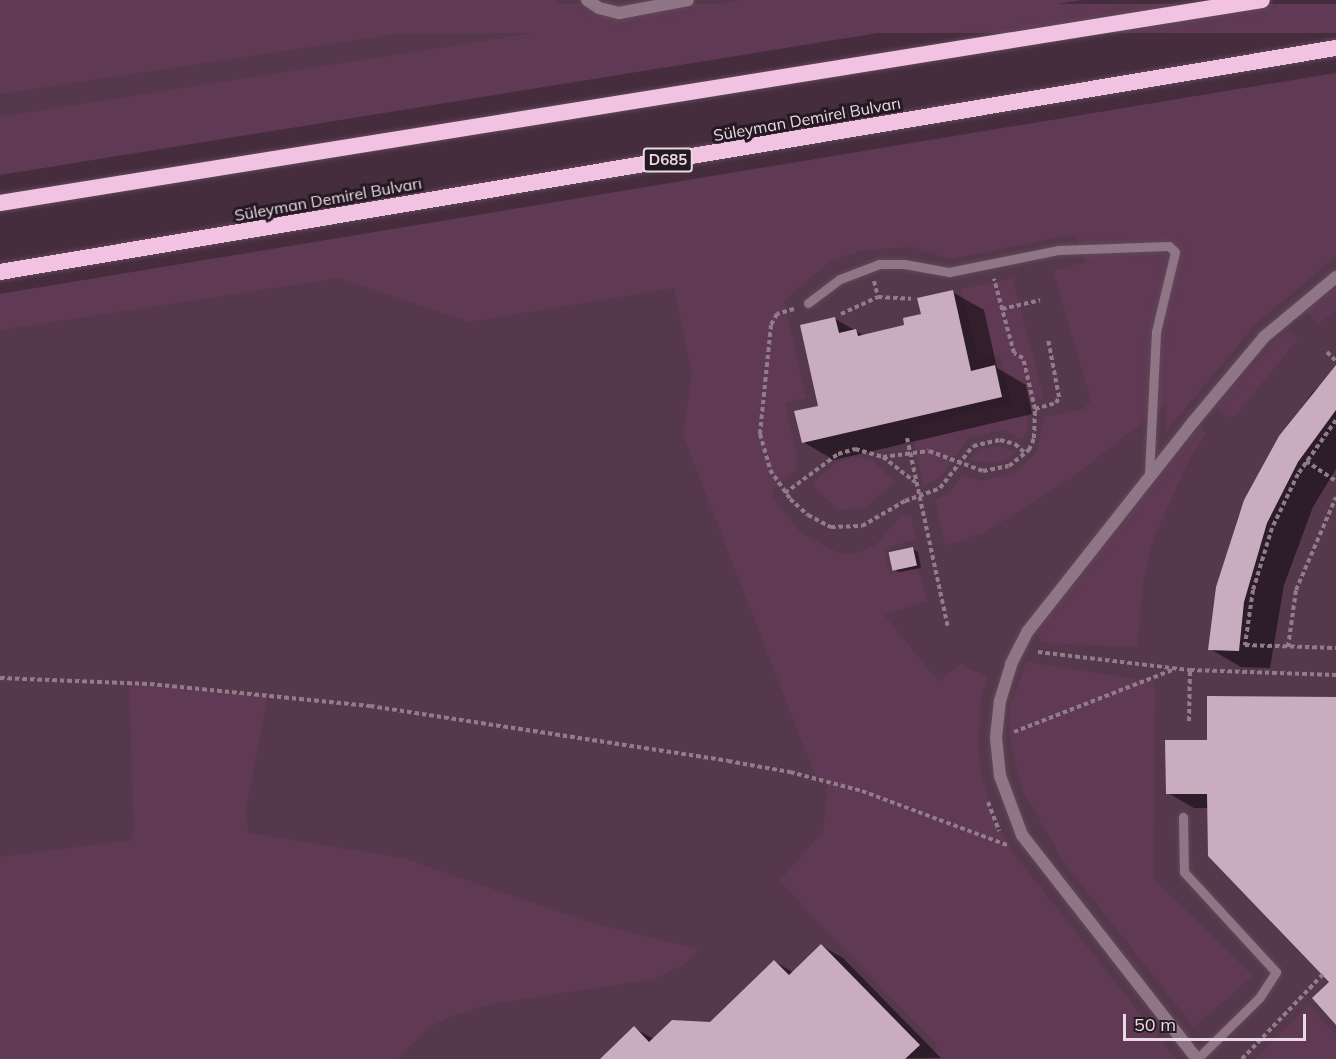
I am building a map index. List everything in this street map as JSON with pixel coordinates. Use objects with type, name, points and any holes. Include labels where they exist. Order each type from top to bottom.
[{"type":"highway","points":[[0,203],[1262,0]]},
{"type":"highway","name":"Süleyman Demirel Bulvarı","points":[[0,272],[1336,48]]},
{"type":"street","points":[[587,0],[599,8],[619,13],[688,0]]},
{"type":"street","points":[[1197,1059],[1036,855],[1007,800],[996,738],[1000,700],[1018,649],[1035,621],[1149,477],[1249,352],[1291,312],[1336,277]]},
{"type":"lane","points":[[808,303],[840,279],[879,264],[904,264],[943,272],[1058,250],[1164,244],[1173,248],[1156,332],[1149,477]]},
{"type":"lane","points":[[1183,817],[1184,872],[1276,972],[1259,998],[1197,1059]]},
{"type":"path","points":[[883,457],[909,451],[929,451],[983,471],[996,470],[1026,454],[1034,438],[1035,409],[1023,358],[1014,353],[990,264]]},
{"type":"path","points":[[841,314],[878,297],[911,299]]},
{"type":"path","points":[[1002,309],[1040,300]]},
{"type":"path","points":[[808,303],[777,314],[771,325],[760,434],[766,461],[785,493],[808,515],[842,529],[872,522],[946,483],[974,446],[991,441],[1008,441],[1026,454]]},
{"type":"path","points":[[1035,409],[1053,405],[1059,397],[1047,339]]},
{"type":"path","points":[[1328,352],[1336,361]]},
{"type":"path","points":[[1336,420],[1306,461],[1272,528],[1247,622],[1245,645],[1336,648]]},
{"type":"path","points":[[907,438],[948,627]]},
{"type":"path","points":[[785,493],[837,454],[864,449],[883,457],[916,483]]},
{"type":"path","points":[[1306,461],[1336,481]]},
{"type":"path","points":[[1288,647],[1296,590],[1320,527],[1336,496]]},
{"type":"path","points":[[1018,649],[1190,670],[1336,675]]},
{"type":"path","points":[[996,738],[1178,668]]},
{"type":"path","points":[[1189,721],[1190,670]]},
{"type":"path","points":[[0,678],[150,684],[370,706],[728,761],[790,772],[862,791],[1036,855]]},
{"type":"path","points":[[987,799],[1013,854]]},
{"type":"path","points":[[1242,1059],[1325,972]]},
{"type":"shaded area","points":[[0,0],[741,0],[0,118]]},
{"type":"shaded area","points":[[0,0],[555,0],[555,10],[0,94]]},
{"type":"shaded area","points":[[741,0],[1082,0],[0,175],[0,117]]},
{"type":"shaded area","points":[[0,4],[1336,4],[1336,33],[0,33]]},
{"type":"shaded area","points":[[1336,73],[1336,1059],[0,1059],[0,294]]},
{"type":"shaded area","points":[[1336,73],[1336,256],[1257,323],[1166,431],[1167,403],[1073,477],[984,533],[945,545],[935,500],[948,494],[963,475],[982,481],[1018,471],[1037,452],[1044,417],[1084,409],[1091,400],[1053,271],[1085,262],[1075,234],[952,259],[911,247],[862,250],[829,262],[784,300],[806,398],[785,403],[796,453],[796,470],[773,490],[772,497],[801,533],[839,553],[854,554],[876,545],[900,516],[911,516],[916,539],[884,548],[889,574],[918,569],[927,601],[884,615],[939,682],[960,664],[987,677],[981,700],[978,746],[981,773],[994,822],[1020,862],[1176,1059],[925,1059],[938,1046],[779,881],[823,832],[828,782],[816,778],[683,435],[692,373],[674,288],[469,322],[339,278],[0,330],[0,294]]},
{"type":"shaded area","points":[[1012,278],[1044,398],[1026,403],[1028,426],[1023,439],[1002,430],[968,438],[941,477],[923,486],[911,426],[1012,403],[1000,355],[978,360],[961,289]]},
{"type":"shaded area","points":[[1336,288],[1336,310],[1318,324],[1306,311]]},
{"type":"shaded area","points":[[1290,331],[1298,339],[1235,416],[1228,417],[1216,408],[1278,337]]},
{"type":"shaded area","points":[[1200,427],[1206,433],[1187,464],[1154,538],[1144,575],[1137,647],[1042,643],[1037,636],[1044,623]]},
{"type":"shaded area","points":[[998,446],[1015,452],[1005,461],[992,463],[968,460],[981,449]]},
{"type":"shaded area","points":[[853,457],[872,460],[894,482],[867,507],[839,510],[811,485],[833,465]]},
{"type":"shaded area","points":[[1026,662],[1155,682],[1154,879],[1253,976],[1194,1027],[1064,862],[1022,789],[1009,734],[1010,707]]},
{"type":"shaded area","points":[[129,683],[268,695],[245,815],[249,833],[403,858],[591,923],[699,949],[685,964],[654,979],[491,1004],[452,1016],[431,1026],[397,1059],[0,1059],[0,857],[131,840],[134,829]]},
{"type":"shaded area","points":[[1309,1005],[1336,1035],[1336,1059],[1255,1059]]},
{"type":"building","points":[[953,290],[971,371],[995,365],[1002,397],[802,443],[794,411],[818,406],[800,325],[835,317],[839,333],[856,329],[858,336],[904,325],[903,318],[921,314],[917,298]]},
{"type":"building","points":[[1336,365],[1336,410],[1298,462],[1267,523],[1244,602],[1239,651],[1208,650],[1216,587],[1244,500],[1279,436]]},
{"type":"building","points":[[913,547],[917,566],[892,571],[889,552]]},
{"type":"building","points":[[1207,696],[1336,697],[1336,1025],[1312,998],[1329,982],[1208,856],[1207,794],[1166,794],[1165,740],[1207,740]]},
{"type":"building","points":[[821,944],[920,1045],[905,1059],[600,1059],[634,1026],[649,1042],[672,1020],[710,1022],[774,960],[789,975]]}]
